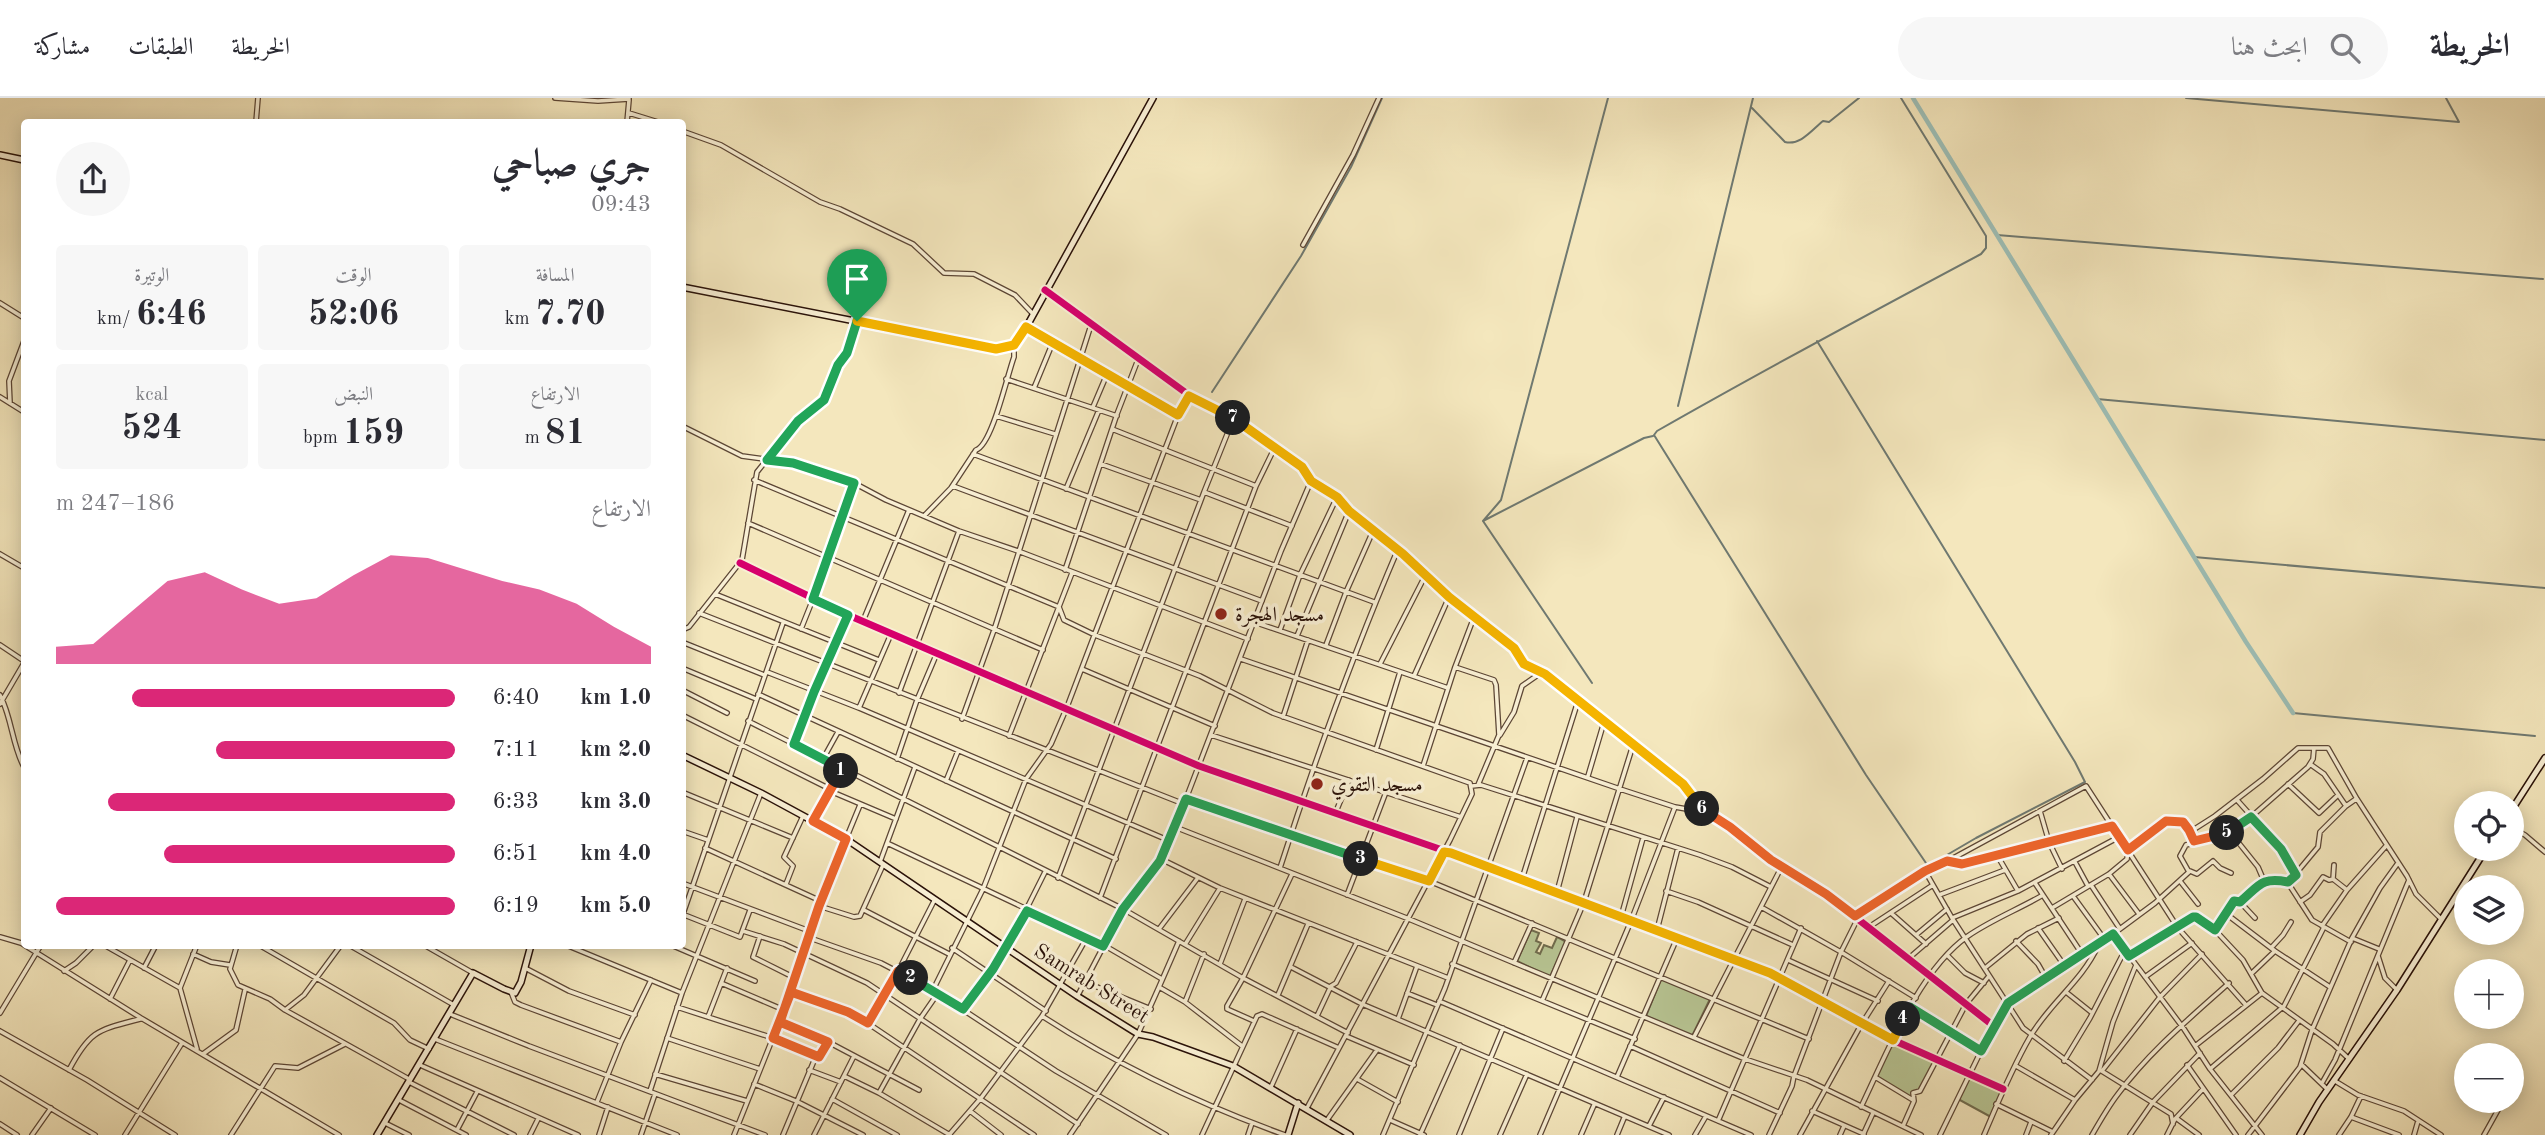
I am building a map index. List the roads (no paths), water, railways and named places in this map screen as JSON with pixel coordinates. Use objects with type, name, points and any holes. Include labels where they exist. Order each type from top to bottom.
[{"type":"street","points":[[256,119],[258,98]]},
{"type":"street","points":[[555,98],[598,101],[629,99],[628,119]]},
{"type":"street","points":[[686,288],[1004,349],[1014,345],[1153,98]]},
{"type":"street","points":[[1303,245],[1349,163],[1379,98]]},
{"type":"street","points":[[629,113],[648,119]]},
{"type":"street","points":[[686,132],[721,145],[810,197],[913,244],[944,273],[974,274],[1014,295],[1033,314]]},
{"type":"street","points":[[0,155],[21,159]]},
{"type":"street","points":[[1045,290],[1189,396],[1245,424],[1274,449],[1302,467],[1311,481],[1337,497],[1349,511],[1398,549],[1449,597],[1514,648],[1524,664],[1542,672],[1683,784],[1707,813]]},
{"type":"street","points":[[0,303],[21,316]]},
{"type":"street","points":[[686,628],[740,563],[757,472],[798,421],[824,400],[838,365],[847,353],[857,321]]},
{"type":"street","points":[[962,719],[994,629],[1091,325]]},
{"type":"street","points":[[1026,327],[1178,415]]},
{"type":"street","points":[[1034,388],[1053,342]]},
{"type":"street","points":[[924,516],[953,486],[973,453],[986,442],[1015,354],[1014,345]]},
{"type":"street","points":[[10,403],[9,380],[21,349]]},
{"type":"street","points":[[1065,570],[1139,357]]},
{"type":"street","points":[[1093,407],[1107,373]]},
{"type":"street","points":[[1006,379],[1117,416]]},
{"type":"street","points":[[933,990],[983,889],[1026,779],[1044,750],[1051,744],[1067,708],[1178,415],[1189,396]]},
{"type":"street","points":[[0,397],[21,410]]},
{"type":"street","points":[[1066,489],[1099,410]]},
{"type":"street","points":[[996,416],[1055,434]]},
{"type":"street","points":[[1058,878],[1159,607],[1230,428],[1230,416]]},
{"type":"street","points":[[686,428],[742,456],[793,463],[854,483],[959,531],[1248,639]]},
{"type":"street","points":[[1112,429],[1256,486]]},
{"type":"street","points":[[1100,898],[1256,486],[1274,449]]},
{"type":"street","points":[[973,453],[1374,603]]},
{"type":"street","points":[[1101,464],[1201,500]]},
{"type":"street","points":[[754,480],[1059,607],[1064,620],[1185,670],[1264,710],[1461,779],[1472,786],[1478,785],[1718,861],[1771,887]]},
{"type":"street","points":[[1077,996],[1123,909],[1161,859],[1170,841],[1311,481]]},
{"type":"street","points":[[801,629],[829,559],[854,483]]},
{"type":"street","points":[[953,486],[1262,601]]},
{"type":"street","points":[[1204,492],[1292,526]]},
{"type":"street","points":[[1280,630],[1300,575],[1337,497]]},
{"type":"street","points":[[863,621],[909,510]]},
{"type":"street","points":[[1297,636],[1349,511]]},
{"type":"street","points":[[748,523],[1043,650]]},
{"type":"street","points":[[899,693],[959,531]]},
{"type":"street","points":[[1325,646],[1373,531]]},
{"type":"street","points":[[1280,868],[1301,801],[1354,655],[1398,549]]},
{"type":"street","points":[[0,554],[21,566]]},
{"type":"street","points":[[740,563],[848,615],[1199,766],[1522,879],[1735,959],[1780,978],[1861,1025],[2003,1089]]},
{"type":"street","points":[[1009,736],[1072,573]]},
{"type":"street","points":[[1380,664],[1425,576]]},
{"type":"street","points":[[715,594],[879,660]]},
{"type":"street","points":[[1415,676],[1449,597]]},
{"type":"street","points":[[699,613],[962,719],[1184,804]]},
{"type":"street","points":[[794,744],[848,615]]},
{"type":"street","points":[[1423,766],[1474,617]]},
{"type":"street","points":[[1254,622],[1448,688]]},
{"type":"street","points":[[686,905],[783,623]]},
{"type":"street","points":[[859,708],[891,634]]},
{"type":"street","points":[[1283,717],[1308,640]]},
{"type":"street","points":[[686,644],[859,708],[1170,841]]},
{"type":"street","points":[[0,645],[21,660]]},
{"type":"street","points":[[897,759],[917,700],[937,653]]},
{"type":"street","points":[[1241,659],[1620,789],[1675,807],[1707,813],[1826,894],[1995,1027]]},
{"type":"street","points":[[21,667],[1,700],[21,761]]},
{"type":"street","points":[[1455,667],[1494,680],[1499,735]]},
{"type":"street","points":[[1082,669],[1215,726]]},
{"type":"street","points":[[686,670],[805,716],[1116,859]]},
{"type":"street","points":[[1376,750],[1400,671]]},
{"type":"street","points":[[1478,785],[1499,735],[1514,712],[1522,685],[1542,672]]},
{"type":"street","points":[[686,692],[727,713]]},
{"type":"street","points":[[1522,879],[1578,701]]},
{"type":"street","points":[[686,717],[830,791],[895,819]]},
{"type":"street","points":[[748,721],[1123,909],[1347,1035],[1413,1065]]},
{"type":"street","points":[[1588,776],[1604,722]]},
{"type":"street","points":[[823,759],[838,732]]},
{"type":"street","points":[[1211,735],[1461,817]]},
{"type":"street","points":[[1542,1001],[1584,902],[1633,745]]},
{"type":"street","points":[[2189,830],[2208,821],[2298,748],[2326,747],[2330,749],[2357,799],[2419,898],[2442,920]]},
{"type":"street","points":[[2231,873],[2213,861],[2197,874],[2190,871],[2181,853],[2186,845],[2230,832],[2251,817],[2310,764],[2314,748]]},
{"type":"street","points":[[946,781],[958,750]]},
{"type":"street","name":"Samrab Street","points":[[686,757],[761,793],[846,840],[934,901],[1138,1034],[1234,1066],[1350,1135]]},
{"type":"street","points":[[1383,1135],[1448,978],[1527,757]]},
{"type":"street","points":[[2524,791],[2545,758]]},
{"type":"street","points":[[2310,764],[2324,774],[2346,806]]},
{"type":"street","points":[[705,848],[786,884],[821,904],[854,917],[860,915],[915,767]]},
{"type":"street","points":[[813,821],[842,769]]},
{"type":"street","points":[[1335,814],[1349,780]]},
{"type":"street","points":[[2288,784],[2319,813],[2338,795]]},
{"type":"street","points":[[1307,1108],[1444,852],[1472,794],[1472,786]]},
{"type":"street","points":[[1769,1135],[1792,1086],[1856,917],[1925,871],[2086,786],[2178,928],[2246,1005]]},
{"type":"street","points":[[1347,895],[1386,792]]},
{"type":"street","points":[[641,1135],[655,1074],[677,1007],[761,793]]},
{"type":"street","points":[[686,794],[793,838]]},
{"type":"street","points":[[1186,799],[1429,881],[1809,1039]]},
{"type":"street","points":[[2237,799],[2281,849],[2296,875]]},
{"type":"street","points":[[2288,882],[2318,847],[2320,832],[2357,799]]},
{"type":"street","points":[[734,1135],[780,1022],[821,904],[860,805]]},
{"type":"street","points":[[1541,1135],[1631,921],[1675,807]]},
{"type":"street","points":[[2040,810],[2049,842],[2062,869]]},
{"type":"street","points":[[786,884],[793,866],[784,857],[804,816]]},
{"type":"street","points":[[1557,892],[1577,817]]},
{"type":"street","points":[[2052,908],[2109,874],[2127,859],[2128,850],[2166,821],[2182,822],[2194,841]]},
{"type":"street","points":[[1947,861],[1962,864],[2112,826]]},
{"type":"street","points":[[1175,827],[1409,919],[1745,1059],[1825,1088],[1921,1135]]},
{"type":"street","points":[[686,832],[708,840]]},
{"type":"street","points":[[2230,832],[2258,867],[2264,881]]},
{"type":"street","points":[[2524,834],[2545,852]]},
{"type":"street","points":[[1909,958],[1953,919],[2018,891],[2119,837]]},
{"type":"street","points":[[1621,917],[1643,838]]},
{"type":"street","points":[[887,843],[1103,946],[1163,979]]},
{"type":"street","points":[[2210,1069],[2281,1008],[2323,927],[2347,890],[2387,845]]},
{"type":"street","points":[[1657,930],[1678,848]]},
{"type":"street","points":[[1997,855],[2018,891]]},
{"type":"street","points":[[1161,859],[1197,879],[1245,899],[1448,978]]},
{"type":"street","points":[[2301,1135],[2334,1080],[2397,990],[2479,861]]},
{"type":"street","points":[[2074,862],[2120,929]]},
{"type":"street","points":[[2248,1135],[2301,1064],[2312,1030],[2351,940],[2380,888],[2398,863]]},
{"type":"street","points":[[2333,879],[2334,865]]},
{"type":"street","points":[[1694,1037],[1782,866]]},
{"type":"street","points":[[1939,895],[2005,870]]},
{"type":"street","points":[[1925,871],[2023,1028],[2030,1036],[2092,1080]]},
{"type":"street","points":[[1940,1135],[2008,1003],[2105,940],[2159,900],[2190,871]]},
{"type":"street","points":[[963,1009],[1007,948],[1045,872]]},
{"type":"street","points":[[1254,1021],[1227,1009],[1293,873]]},
{"type":"street","points":[[2109,874],[2139,914]]},
{"type":"street","points":[[2300,901],[2310,895],[2323,877],[2333,879],[2347,890]]},
{"type":"street","points":[[1159,929],[1197,879]]},
{"type":"street","points":[[2240,902],[2264,881],[2275,879],[2288,882],[2312,920],[2378,952]]},
{"type":"street","points":[[2322,1083],[2339,1049],[2409,880]]},
{"type":"street","points":[[2180,881],[2198,904]]},
{"type":"street","points":[[2035,882],[2081,954]]},
{"type":"street","points":[[686,885],[812,932]]},
{"type":"street","points":[[1869,927],[1933,885]]},
{"type":"street","points":[[1186,944],[1220,888]]},
{"type":"street","points":[[1666,891],[1753,925],[1794,945]]},
{"type":"street","points":[[1861,1107],[1910,1007],[1947,955],[1965,937],[2043,895]]},
{"type":"street","points":[[2073,895],[2105,940]]},
{"type":"street","points":[[1220,964],[1245,899]]},
{"type":"street","points":[[868,1023],[886,995],[934,901]]},
{"type":"street","points":[[2215,930],[2234,901],[2240,902],[2255,918]]},
{"type":"street","points":[[1761,907],[1841,951],[1916,998]]},
{"type":"street","points":[[1916,935],[1947,909]]},
{"type":"street","points":[[686,915],[738,937],[750,910]]},
{"type":"street","points":[[864,910],[949,954]]},
{"type":"street","points":[[1891,913],[1926,944]]},
{"type":"street","points":[[2225,913],[2273,950],[2330,987]]},
{"type":"street","points":[[2129,956],[2196,917],[2215,930],[2252,973],[2262,993],[2350,1059]]},
{"type":"street","points":[[1985,968],[2016,942],[2059,918]]},
{"type":"street","points":[[2252,973],[2273,950],[2291,922]]},
{"type":"street","points":[[1514,963],[1532,923]]},
{"type":"street","points":[[1278,995],[1308,924]]},
{"type":"street","points":[[1718,1121],[1801,928]]},
{"type":"street","points":[[2038,928],[2064,965]]},
{"type":"street","points":[[743,930],[855,976],[1077,1124]]},
{"type":"street","points":[[2113,934],[2210,1069],[2262,1135]]},
{"type":"street","points":[[760,936],[753,957],[795,978]]},
{"type":"street","points":[[0,937],[21,943]]},
{"type":"street","points":[[810,938],[853,951],[933,990],[1019,1047],[1166,1135]]},
{"type":"street","points":[[1617,1077],[1677,938]]},
{"type":"street","points":[[844,1076],[879,1093],[949,1135],[981,1098],[1042,1017],[1086,939]]},
{"type":"street","points":[[1070,1135],[1138,1034],[1179,940]]},
{"type":"street","points":[[2016,942],[2038,964],[2046,978]]},
{"type":"street","points":[[1317,1016],[1331,986],[1336,983],[1357,943]]},
{"type":"street","points":[[2145,977],[2192,943]]},
{"type":"street","points":[[1984,1135],[1996,1104],[2030,1036],[2066,992],[2098,944]]},
{"type":"street","points":[[952,948],[1045,1011]]},
{"type":"street","points":[[29,949],[339,1135]]},
{"type":"street","points":[[0,1013],[39,949]]},
{"type":"street","points":[[64,971],[90,949]]},
{"type":"street","points":[[111,949],[180,988]]},
{"type":"street","points":[[144,968],[154,949]]},
{"type":"street","points":[[195,949],[180,988],[197,1051]]},
{"type":"street","points":[[236,949],[230,965],[232,977],[245,990],[270,999],[409,1081],[514,1135]]},
{"type":"street","points":[[266,949],[394,1023],[410,1040],[429,1049]]},
{"type":"street","points":[[285,1010],[296,1004],[338,949]]},
{"type":"street","points":[[356,949],[454,1005]]},
{"type":"street","points":[[431,949],[515,993],[530,949]]},
{"type":"street","points":[[576,949],[682,993]]},
{"type":"street","points":[[681,949],[755,981]]},
{"type":"street","points":[[2064,1061],[2124,950]]},
{"type":"street","points":[[2378,952],[2385,978],[2397,990]]},
{"type":"street","points":[[193,954],[211,962],[230,965]]},
{"type":"street","points":[[1185,1002],[1204,954]]},
{"type":"street","points":[[1996,1104],[2052,1134],[2075,1100],[2160,997],[2202,954]]},
{"type":"street","points":[[1947,955],[1965,973],[1985,983]]},
{"type":"street","points":[[110,999],[130,960]]},
{"type":"street","points":[[1787,960],[1878,1001]]},
{"type":"street","points":[[1452,964],[1635,1039]]},
{"type":"street","points":[[2100,1071],[2112,1022],[2136,965]]},
{"type":"street","points":[[1398,1019],[1417,966]]},
{"type":"street","points":[[1290,967],[1362,1004],[1669,1135]]},
{"type":"street","points":[[524,968],[569,991],[635,1015]]},
{"type":"street","points":[[708,1017],[727,968]]},
{"type":"street","points":[[377,1135],[473,972]]},
{"type":"street","points":[[1903,1126],[1914,1101],[1913,1093],[1920,1091],[1966,1004],[1989,976]]},
{"type":"street","points":[[597,1102],[621,1042],[651,980]]},
{"type":"street","points":[[1800,1135],[1861,1025],[1889,981]]},
{"type":"street","points":[[1085,982],[1151,1009]]},
{"type":"street","points":[[721,983],[784,1010]]},
{"type":"street","points":[[2092,1135],[2124,1085],[2181,1026],[2229,983]]},
{"type":"street","points":[[1159,987],[1185,1002],[1242,1046]]},
{"type":"street","points":[[203,1055],[236,1030],[245,990]]},
{"type":"street","points":[[510,992],[515,1002],[621,1042]]},
{"type":"street","points":[[791,992],[848,1012],[868,1023],[1034,1135]]},
{"type":"street","points":[[2066,992],[2091,1012]]},
{"type":"street","points":[[879,1093],[920,1018],[938,993]]},
{"type":"street","points":[[1408,993],[1503,1028],[1718,1121],[1739,1133],[1751,1135]]},
{"type":"street","points":[[2195,1046],[2262,993]]},
{"type":"street","points":[[677,1007],[773,1038],[816,1056],[820,1056],[828,1042]]},
{"type":"street","points":[[1910,1007],[1981,1051]]},
{"type":"street","points":[[449,1014],[765,1135]]},
{"type":"street","points":[[1202,1135],[1257,1016],[1262,1014],[1339,1048]]},
{"type":"street","points":[[1042,1017],[1143,1076],[1214,1108],[1286,1135],[1298,1103]]},
{"type":"street","points":[[69,1070],[87,1039],[108,1028],[141,1018]]},
{"type":"street","points":[[2231,1095],[2278,1048],[2299,1021]]},
{"type":"street","points":[[780,1022],[855,1055],[919,1090]]},
{"type":"street","points":[[1459,1135],[1503,1028]]},
{"type":"street","points":[[1271,1087],[1297,1029]]},
{"type":"street","points":[[0,1031],[175,1135]]},
{"type":"street","points":[[435,1038],[677,1135]]},
{"type":"street","points":[[667,1038],[760,1069]]},
{"type":"street","points":[[125,1135],[182,1042]]},
{"type":"street","points":[[231,1135],[275,1066],[298,1068],[345,1044]]},
{"type":"street","points":[[1390,1120],[1422,1135],[1460,1045]]},
{"type":"street","points":[[1630,1046],[1780,1113]]},
{"type":"street","points":[[1327,1119],[1377,1049]]},
{"type":"street","points":[[2130,1135],[2152,1101],[2200,1053]]},
{"type":"street","points":[[814,1135],[855,1055]]},
{"type":"street","points":[[783,1135],[816,1056]]},
{"type":"street","points":[[2301,1064],[2328,1090]]},
{"type":"street","points":[[419,1065],[578,1135]]},
{"type":"street","points":[[2187,1065],[2236,1135]]},
{"type":"street","points":[[2016,1066],[2075,1100]]},
{"type":"street","points":[[809,1070],[841,1082]]},
{"type":"street","points":[[2100,1071],[2171,1114],[2173,1124]]},
{"type":"street","points":[[655,1074],[747,1101]]},
{"type":"street","points":[[1500,1135],[1527,1074]]},
{"type":"street","points":[[1875,1077],[1914,1101]]},
{"type":"street","points":[[0,1078],[95,1135]]},
{"type":"street","points":[[1356,1079],[1398,1102]]},
{"type":"street","points":[[2334,1080],[2361,1096],[2395,1107],[2438,1134]]},
{"type":"street","points":[[754,1084],[796,1101],[863,1135]]},
{"type":"street","points":[[2166,1135],[2176,1118],[2203,1089]]},
{"type":"street","points":[[457,1130],[477,1091]]},
{"type":"street","points":[[2339,1135],[2361,1096]]},
{"type":"street","points":[[1651,1135],[1651,1127],[1664,1097]]},
{"type":"street","points":[[832,1099],[897,1135]]},
{"type":"street","points":[[399,1100],[466,1135]]},
{"type":"street","points":[[1581,1135],[1594,1105]]},
{"type":"street","points":[[599,1135],[608,1107]]},
{"type":"street","points":[[32,1135],[51,1108]]},
{"type":"street","points":[[969,1111],[1002,1135]]},
{"type":"street","points":[[1812,1111],[1864,1135],[1873,1113]]},
{"type":"street","points":[[2484,1135],[2496,1113]]},
{"type":"street","points":[[1695,1135],[1706,1116]]},
{"type":"street","points":[[1617,1135],[1625,1117]]},
{"type":"street","points":[[2351,1117],[2399,1135]]},
{"type":"street","points":[[2176,1118],[2199,1135]]},
{"type":"street","points":[[530,1135],[538,1119]]},
{"type":"street","points":[[2414,1135],[2418,1121]]},
{"type":"street","points":[[2026,1135],[2031,1122]]},
{"type":"street","points":[[385,1123],[410,1135]]},
{"type":"street","points":[[1248,1135],[1252,1123]]},
{"type":"street","points":[[0,1124],[18,1135]]},
{"type":"street","points":[[1840,1135],[1844,1126]]},
{"type":"street","points":[[1336,1135],[1340,1128]]},
{"type":"street","points":[[398,1129],[398,1135]]},
{"type":"street","points":[[1151,1135],[1156,1129]]},
{"type":"street","points":[[1906,1135],[1909,1129]]},
{"type":"waterway","points":[[1212,392],[1301,256],[1351,167],[1382,98]]},
{"type":"waterway","points":[[1483,521],[1501,500],[1608,98]]},
{"type":"waterway","points":[[1678,406],[1753,98]]},
{"type":"waterway","points":[[1752,108],[1785,142],[1790,143],[1806,136],[1823,121],[1829,122],[1859,98]]},
{"type":"waterway","points":[[1817,341],[2075,762],[2085,782],[1928,866],[1866,775],[1654,435],[1778,363],[1818,341],[1981,254],[1986,248],[1986,236],[1901,98]]},
{"type":"waterway","points":[[1913,98],[2246,642],[2293,713]]},
{"type":"waterway","points":[[2186,98],[2459,122],[2446,98]]},
{"type":"waterway","points":[[1997,235],[2543,279]]},
{"type":"waterway","points":[[2097,399],[2545,440]]},
{"type":"waterway","points":[[1592,683],[1483,521],[1644,438],[1653,436]]},
{"type":"waterway","points":[[2194,557],[2545,588]]},
{"type":"waterway","points":[[2293,713],[2535,736]]},
{"type":"place","name":"مسجد الهجرة","points":[[1221,614]]},
{"type":"place","name":"مسجد التقوي","points":[[1317,784]]}]
